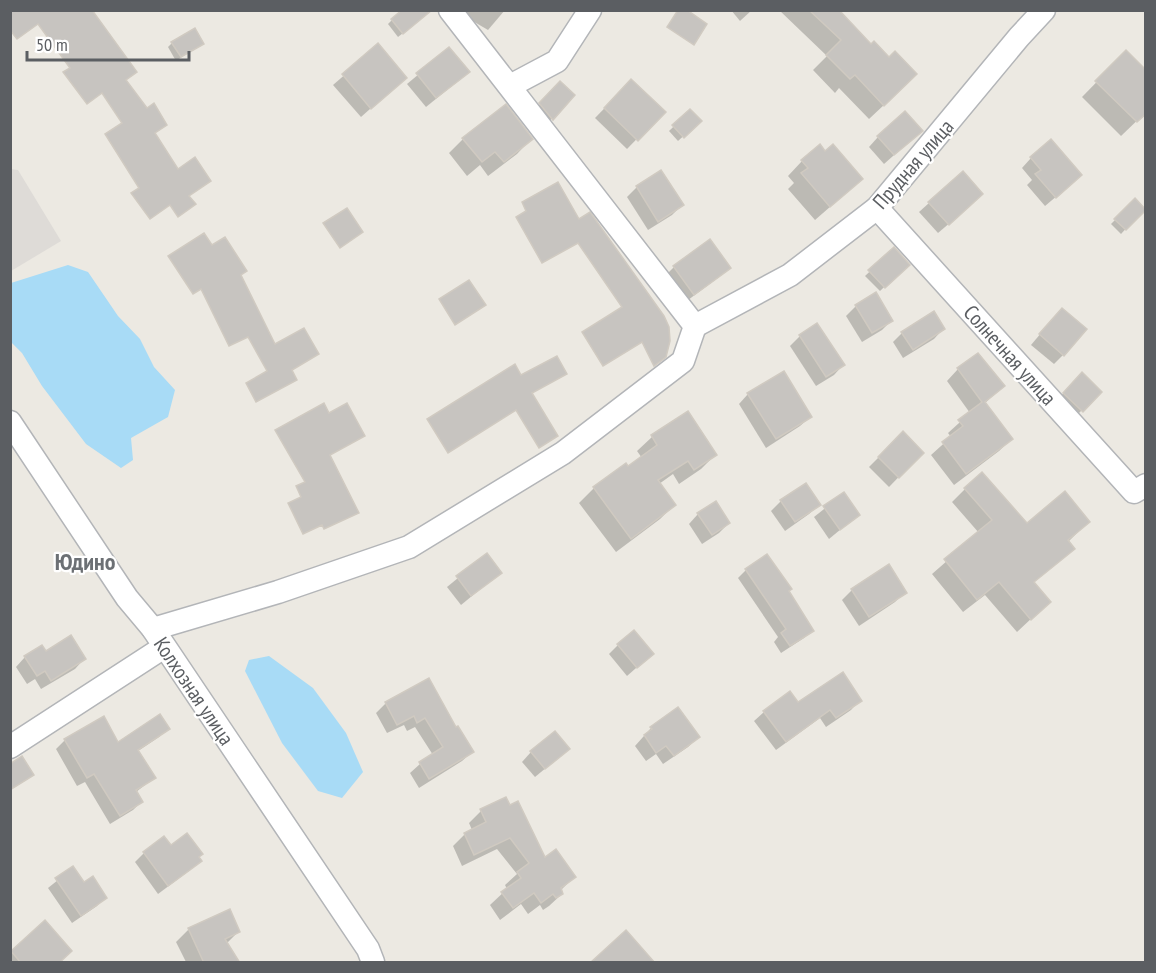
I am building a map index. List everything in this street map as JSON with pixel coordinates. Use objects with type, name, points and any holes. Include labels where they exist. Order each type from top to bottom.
[{"type":"street","points":[[10,747],[158,638],[278,592],[409,547],[563,453],[683,361],[694,326],[450,10]]},
{"type":"street","points":[[510,86],[557,61],[590,10]]},
{"type":"street","name":"Прудная улица","points":[[694,326],[790,275],[877,208],[1044,10]]},
{"type":"street","name":"Солнечная улица","points":[[877,208],[1134,492],[1146,486]]},
{"type":"street","name":"Колхозная улица","points":[[10,422],[127,598],[158,638],[361,939],[373,963]]},
{"type":"shaded area","points":[[10,169],[18,170],[61,241],[11,271]]},
{"type":"water","points":[[68,265],[88,272],[118,316],[140,339],[154,367],[175,390],[168,417],[131,438],[133,460],[121,468],[86,444],[42,386],[22,353],[11,342],[11,283]]},
{"type":"water","points":[[269,656],[313,688],[346,733],[363,772],[342,798],[318,791],[282,743],[245,671],[249,660]]},
{"type":"building","points":[[10,10],[92,10],[137,72],[126,80],[147,108],[154,103],[167,125],[155,133],[178,169],[195,157],[211,181],[189,196],[196,204],[178,217],[170,205],[150,219],[131,193],[139,188],[105,134],[122,123],[102,93],[87,104],[63,72],[70,68],[38,24],[17,39],[10,30]]},
{"type":"building","points":[[402,10],[432,10],[403,34],[391,19]]},
{"type":"building","points":[[678,10],[687,10],[707,24],[694,45],[667,27]]},
{"type":"building","points":[[809,10],[839,10],[871,44],[874,41],[889,57],[895,51],[917,74],[884,106],[855,75],[850,79],[826,55],[841,40]]},
{"type":"building","points":[[195,28],[204,44],[181,57],[171,42]]},
{"type":"building","points":[[378,43],[407,78],[371,109],[342,74]]},
{"type":"building","points":[[449,47],[470,72],[436,98],[416,73]]},
{"type":"building","points":[[1126,50],[1146,70],[1146,114],[1137,122],[1095,81]]},
{"type":"building","points":[[631,79],[666,112],[638,141],[604,108]]},
{"type":"building","points":[[560,81],[575,95],[553,120],[539,103]]},
{"type":"building","points":[[506,104],[533,139],[504,162],[495,152],[482,162],[462,138]]},
{"type":"building","points":[[690,109],[702,121],[684,138],[672,125]]},
{"type":"building","points":[[905,111],[923,131],[894,155],[877,136]]},
{"type":"building","points":[[1051,139],[1082,175],[1056,198],[1035,174],[1041,170],[1030,157]]},
{"type":"building","points":[[820,144],[825,151],[833,144],[863,179],[830,207],[801,173],[808,168],[801,160]]},
{"type":"building","points":[[661,170],[684,205],[658,222],[636,186]]},
{"type":"building","points":[[963,171],[983,194],[949,225],[928,202]]},
{"type":"building","points":[[558,182],[579,219],[590,212],[664,316],[669,327],[670,341],[666,357],[654,366],[642,342],[603,366],[582,332],[622,307],[578,243],[542,263],[516,217],[526,211],[522,202]]},
{"type":"building","points":[[1135,198],[1146,210],[1126,230],[1114,219]]},
{"type":"building","points":[[347,208],[363,232],[340,248],[323,223]]},
{"type":"building","points":[[204,233],[212,245],[225,237],[247,271],[241,275],[275,344],[304,328],[319,354],[292,370],[297,380],[256,402],[246,383],[267,371],[248,337],[229,346],[201,289],[193,294],[168,256]]},
{"type":"building","points":[[710,239],[731,268],[694,295],[673,266]]},
{"type":"building","points":[[894,247],[910,265],[885,288],[868,270]]},
{"type":"building","points":[[469,280],[486,305],[455,325],[439,299]]},
{"type":"building","points":[[876,292],[893,321],[872,333],[855,305]]},
{"type":"building","points":[[1062,308],[1087,329],[1064,356],[1039,334]]},
{"type":"building","points":[[934,311],[945,329],[913,350],[901,332]]},
{"type":"building","points":[[817,323],[845,365],[826,377],[799,335]]},
{"type":"building","points":[[978,353],[1005,386],[985,402],[1013,439],[966,474],[942,442],[963,426],[958,420],[982,402],[957,368]]},
{"type":"building","points":[[557,356],[567,374],[532,393],[558,436],[539,448],[516,410],[448,453],[427,419],[515,364],[521,375]]},
{"type":"building","points":[[784,371],[812,417],[776,439],[747,393]]},
{"type":"building","points":[[1082,372],[1102,392],[1083,412],[1063,393]]},
{"type":"building","points":[[324,403],[329,413],[347,403],[365,436],[330,455],[359,513],[324,529],[322,525],[303,534],[288,503],[301,497],[296,486],[305,482],[275,430]]},
{"type":"building","points":[[688,411],[717,455],[694,470],[688,461],[658,480],[676,505],[631,539],[593,487],[626,463],[628,466],[657,445],[651,435]]},
{"type":"building","points":[[903,431],[924,453],[899,478],[878,457]]},
{"type":"building","points":[[982,472],[1027,523],[1065,491],[1090,522],[1068,540],[1075,549],[1034,582],[1051,602],[1031,620],[999,582],[977,600],[944,559],[992,520],[964,488]]},
{"type":"building","points":[[806,483],[821,505],[795,522],[780,500]]},
{"type":"building","points":[[844,492],[860,515],[840,530],[823,506]]},
{"type":"building","points":[[716,501],[730,523],[712,535],[697,513]]},
{"type":"building","points":[[487,553],[502,573],[471,596],[456,576]]},
{"type":"building","points":[[767,554],[792,589],[789,591],[814,631],[790,646],[781,633],[786,629],[745,569]]},
{"type":"building","points":[[889,564],[907,593],[869,617],[851,589]]},
{"type":"building","points":[[634,630],[654,654],[637,668],[617,644]]},
{"type":"building","points":[[71,635],[86,659],[51,681],[45,671],[37,676],[24,656],[42,645],[46,651]]},
{"type":"building","points":[[843,672],[862,701],[836,718],[830,710],[786,742],[763,711],[790,691],[798,702]]},
{"type":"building","points":[[429,678],[456,727],[458,726],[474,752],[429,779],[419,762],[443,747],[425,718],[417,723],[414,716],[397,725],[385,702]]},
{"type":"building","points":[[678,707],[700,737],[674,756],[666,746],[656,753],[644,735],[652,729],[650,727]]},
{"type":"building","points":[[160,714],[170,729],[138,750],[156,778],[136,790],[143,802],[120,816],[94,774],[87,778],[64,739],[104,716],[118,742]]},
{"type":"building","points":[[555,731],[570,749],[545,769],[530,751]]},
{"type":"building","points":[[22,756],[34,775],[10,790],[10,764]]},
{"type":"building","points":[[506,797],[510,805],[518,801],[545,857],[556,849],[576,877],[561,888],[563,894],[556,898],[553,894],[541,903],[534,893],[513,908],[501,892],[521,878],[517,872],[529,863],[510,838],[474,855],[464,833],[486,822],[480,809]]},
{"type":"building","points":[[187,833],[203,854],[199,857],[202,861],[168,886],[143,852],[164,836],[171,845]]},
{"type":"building","points":[[73,866],[84,882],[93,876],[107,898],[81,916],[55,878]]},
{"type":"building","points":[[230,909],[240,932],[225,939],[240,963],[204,963],[188,928]]},
{"type":"building","points":[[45,920],[72,951],[59,963],[21,963],[11,951]]},
{"type":"building","points":[[626,930],[655,963],[590,963]]},
{"type":"district","name":"Юдино","points":[[85,561]]}]
